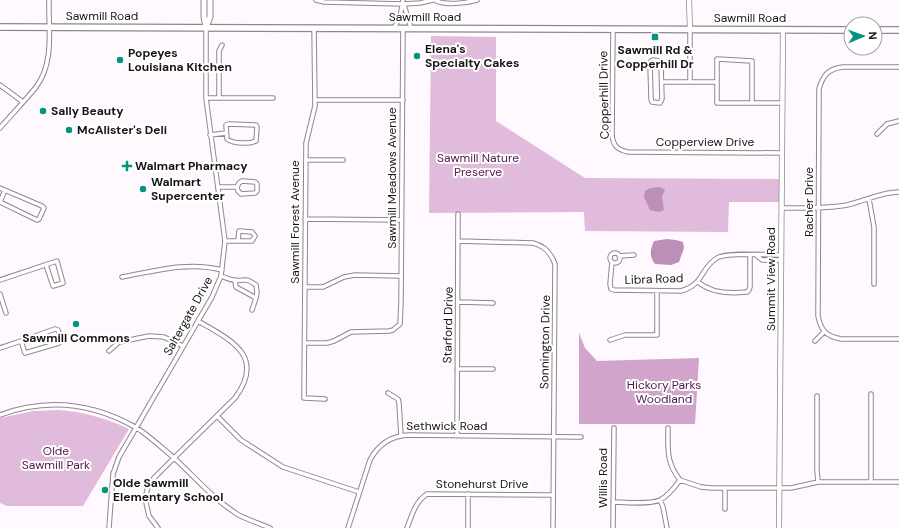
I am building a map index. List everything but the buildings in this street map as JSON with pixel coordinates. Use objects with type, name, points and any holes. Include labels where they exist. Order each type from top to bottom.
[{"type":"main road","points":[[204,0],[204,17],[206,27]]},
{"type":"main road","points":[[206,27],[210,17],[210,0]]},
{"type":"main road","name":"Sawmill Road","points":[[0,26],[843,30]]},
{"type":"main road","points":[[883,30],[899,30]]},
{"type":"street","points":[[0,128],[24,102],[44,73],[48,53],[49,0]]},
{"type":"street","points":[[316,0],[324,2],[420,3],[434,0],[438,2],[458,3],[477,0]]},
{"type":"street","points":[[690,0],[690,81]]},
{"type":"street","points":[[394,28],[400,17],[403,2]]},
{"type":"street","points":[[403,2],[411,28]]},
{"type":"street","name":"Saltergate Drive","points":[[109,528],[112,486],[116,465],[136,427],[212,297],[221,276],[225,241],[206,98],[206,27]]},
{"type":"street","name":"Sawmill Forest Avenue","points":[[314,28],[316,100],[307,134],[306,160],[304,398],[325,398]]},
{"type":"street","name":"Sawmill Meadows Avenue","points":[[305,343],[327,343],[351,332],[389,331],[397,328],[401,320],[403,28]]},
{"type":"street","name":"Copperhill Drive","points":[[613,28],[613,142],[616,147],[622,151],[628,152]]},
{"type":"street","name":"Summit View Road","points":[[779,528],[783,30]]},
{"type":"street","points":[[219,98],[219,51],[222,46]]},
{"type":"street","points":[[752,103],[753,62],[751,60],[717,59],[717,103],[752,103],[782,103]]},
{"type":"street","points":[[651,61],[661,62],[662,82],[662,102],[652,102],[651,61]]},
{"type":"street","name":"Racher Drive","points":[[824,332],[819,324],[818,316],[819,90],[821,80],[834,68],[899,67]]},
{"type":"street","points":[[662,82],[717,82]]},
{"type":"street","points":[[0,85],[24,102]]},
{"type":"street","points":[[206,98],[273,98]]},
{"type":"street","points":[[316,100],[402,100]]},
{"type":"street","points":[[877,134],[887,124],[899,121]]},
{"type":"street","points":[[252,124],[257,127],[258,138],[254,142],[230,142],[226,133],[226,125],[252,124]]},
{"type":"street","points":[[210,135],[226,133]]},
{"type":"street","name":"Copperview Drive","points":[[628,152],[782,153]]},
{"type":"street","points":[[306,160],[343,160]]},
{"type":"street","points":[[242,181],[255,182],[257,184],[255,193],[241,194],[237,187],[242,181]]},
{"type":"street","points":[[218,187],[237,187]]},
{"type":"street","points":[[0,188],[5,190],[42,206],[44,210],[39,219],[37,220],[0,202],[5,190]]},
{"type":"street","points":[[782,208],[819,208],[849,204],[888,193],[899,192]]},
{"type":"street","points":[[869,199],[874,227],[874,284]]},
{"type":"street","name":"Starford Drive","points":[[457,436],[458,214]]},
{"type":"street","points":[[305,219],[402,220]]},
{"type":"street","points":[[225,241],[238,241],[252,241],[255,236],[252,232],[239,232],[238,241]]},
{"type":"street","name":"Sonnington Drive","points":[[458,241],[533,243],[541,245],[546,249],[555,264],[553,528]]},
{"type":"street","points":[[619,256],[620,259],[615,263],[609,258],[612,254],[617,254],[619,256],[634,255]]},
{"type":"street","name":"Libra Road","points":[[612,262],[611,289],[657,291],[690,288],[698,282],[709,265],[717,257],[728,255],[756,255],[762,260],[781,257]]},
{"type":"street","points":[[698,282],[709,290],[716,292],[747,292],[749,290],[750,255]]},
{"type":"street","points":[[0,280],[46,265],[56,262],[63,283],[53,286],[46,265]]},
{"type":"street","points":[[122,277],[184,266],[201,266],[222,270]]},
{"type":"street","points":[[305,287],[324,287],[344,277],[355,275],[401,276]]},
{"type":"street","points":[[221,276],[235,281],[245,279],[256,285],[258,292],[252,310]]},
{"type":"street","points":[[235,281],[236,287],[256,298]]},
{"type":"street","points":[[610,340],[625,335],[657,335],[657,291]]},
{"type":"street","points":[[0,294],[6,313]]},
{"type":"street","points":[[458,302],[493,302]]},
{"type":"street","points":[[158,528],[149,516],[145,498],[148,487],[154,478],[235,398],[246,380],[245,358],[239,348],[230,339],[198,321]]},
{"type":"street","points":[[0,348],[55,329],[58,330],[61,340],[59,343],[27,354],[21,341]]},
{"type":"street","points":[[815,341],[824,332],[832,337],[841,339],[899,339]]},
{"type":"street","points":[[110,351],[118,342],[149,336],[164,337],[183,346]]},
{"type":"street","points":[[457,369],[493,369]]},
{"type":"street","points":[[388,393],[398,399],[401,436]]},
{"type":"street","points":[[871,394],[871,482]]},
{"type":"street","points":[[817,396],[818,482]]},
{"type":"street","points":[[0,413],[44,405],[76,405],[104,413],[136,427],[174,458],[211,495],[238,514],[270,528]]},
{"type":"street","points":[[217,416],[241,440],[283,467],[359,492]]},
{"type":"street","name":"Willis Road","points":[[613,528],[614,428]]},
{"type":"street","points":[[668,428],[668,451],[671,467],[680,480],[701,487],[791,488],[818,482],[899,482]]},
{"type":"street","name":"Sethwick Road","points":[[348,528],[370,460],[375,451],[389,440],[401,436],[581,437]]},
{"type":"street","points":[[613,502],[646,502],[660,500],[673,489],[680,480]]},
{"type":"street","points":[[725,488],[725,509]]},
{"type":"street","name":"Stonehurst Drive","points":[[407,528],[413,510],[420,499],[427,494],[553,495]]},
{"type":"street","points":[[468,494],[468,528]]},
{"type":"street","points":[[660,500],[663,507],[667,528]]},
{"type":"green space","name":"Sawmill Nature Preserve","points":[[431,36],[496,37],[496,121],[585,178],[779,179],[779,202],[729,202],[728,232],[585,231],[584,212],[429,213]]},
{"type":"green space","name":"Hickory Parks Woodland","points":[[579,333],[585,348],[597,361],[699,358],[695,424],[579,424]]},
{"type":"green space","name":"Olde Sawmill Park","points":[[59,410],[95,416],[129,429],[83,506],[7,506],[0,503],[0,418],[33,411]]},
{"type":"shaded area","points":[[659,187],[665,189],[662,197],[664,210],[659,212],[650,210],[644,197],[645,191],[650,188]]},
{"type":"shaded area","points":[[667,239],[683,242],[684,248],[679,262],[671,265],[655,264],[651,253],[654,241]]},
{"type":"place","name":"Sawmill Rd & Copperhill Dr","points":[[655,37]]},
{"type":"place","name":"Elena's Specialty Cakes","points":[[417,56]]},
{"type":"place","name":"Popeyes Louisiana Kitchen","points":[[120,60]]},
{"type":"place","name":"Sally Beauty","points":[[43,111]]},
{"type":"place","name":"McAlister's Deli","points":[[69,130]]},
{"type":"place","name":"Walmart Pharmacy","points":[[127,166]]},
{"type":"place","name":"Walmart Supercenter","points":[[143,189]]},
{"type":"place","name":"Sawmill Commons","points":[[76,324]]},
{"type":"place","name":"Olde Sawmill Elementary School","points":[[105,490]]}]
